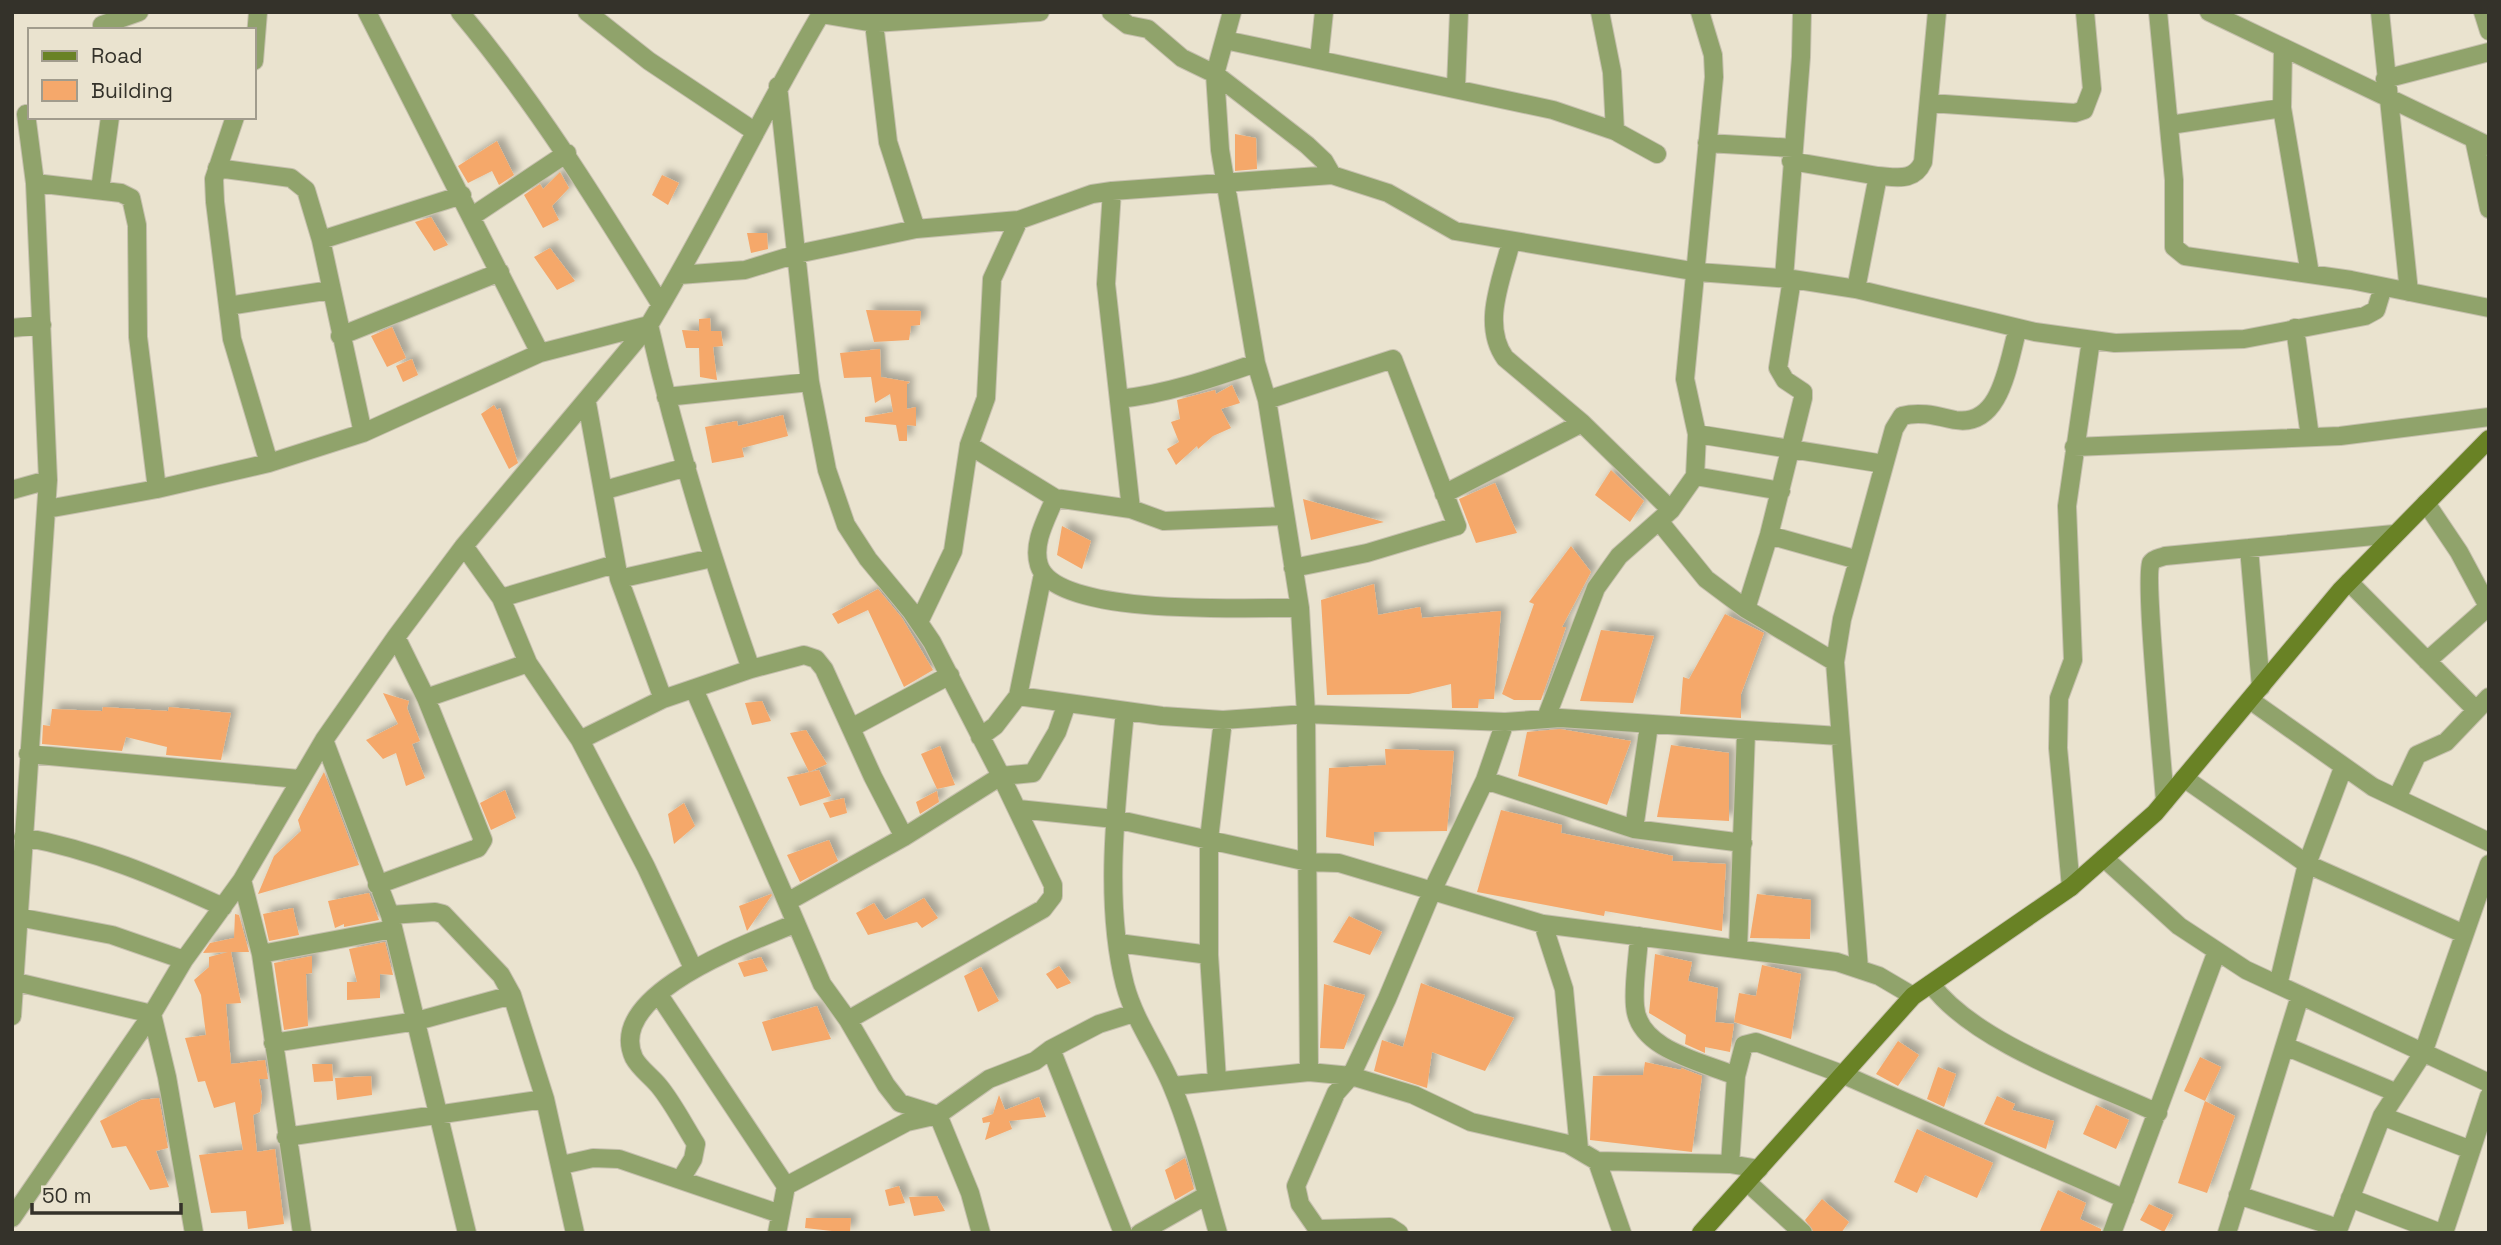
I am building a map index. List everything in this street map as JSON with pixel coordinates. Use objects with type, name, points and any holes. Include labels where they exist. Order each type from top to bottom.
[{"type":"street","points":[[101,22],[139,12]]},
{"type":"street","points":[[256,36],[258,12]]},
{"type":"street","points":[[367,12],[540,353]]},
{"type":"street","points":[[460,12],[509,71],[567,153],[662,305]]},
{"type":"street","points":[[587,12],[649,61],[754,131]]},
{"type":"street","points":[[12,1217],[152,1014],[184,960],[242,880],[299,779],[396,637],[464,546],[587,403],[649,325],[679,275],[778,86],[821,13],[874,23],[1040,12]]},
{"type":"street","points":[[1111,12],[1128,25],[1148,29],[1182,58],[1215,74],[1307,145],[1324,161],[1332,175]]},
{"type":"street","points":[[1232,12],[1215,74],[1224,181],[1256,363],[1267,400],[1300,608],[1306,714],[1309,1072]]},
{"type":"street","points":[[1320,59],[1324,12]]},
{"type":"street","points":[[1456,87],[1459,12]]},
{"type":"street","points":[[1600,12],[1612,72],[1615,131]]},
{"type":"street","points":[[1546,718],[1596,588],[1619,556],[1665,516],[1695,476],[1698,434],[1685,379],[1698,272],[1714,77],[1713,55],[1701,12]]},
{"type":"street","points":[[1746,609],[1769,536],[1803,392],[1785,380],[1778,368],[1788,278],[1792,154],[1801,57],[1802,12]]},
{"type":"street","points":[[1707,144],[1792,154],[1878,176],[1911,177],[1918,172],[1923,162],[1937,12]]},
{"type":"street","points":[[1930,103],[2075,113],[2084,110],[2092,89],[2085,12]]},
{"type":"street","points":[[2158,12],[2170,125],[2174,180],[2174,247],[2177,252],[2489,308]]},
{"type":"street","points":[[2380,12],[2409,292]]},
{"type":"street","points":[[2483,12],[2489,31]]},
{"type":"street","points":[[2212,13],[2283,48],[2386,88],[2482,143],[2489,209]]},
{"type":"street","points":[[874,23],[888,142],[916,229]]},
{"type":"street","points":[[1226,40],[1456,87],[1553,110],[1615,131],[1657,153]]},
{"type":"street","points":[[2283,48],[2283,108],[2310,274]]},
{"type":"street","points":[[2386,88],[2489,52]]},
{"type":"street","points":[[778,86],[810,382],[827,470],[846,526],[867,559],[919,622],[950,675],[1053,885],[1050,902],[848,1020]]},
{"type":"street","points":[[2170,125],[2283,108]]},
{"type":"street","points":[[12,1016],[48,480],[34,183],[23,114]]},
{"type":"street","points":[[100,190],[110,119]]},
{"type":"street","points":[[234,119],[217,168],[215,202],[232,339],[269,463]]},
{"type":"street","points":[[471,217],[567,153]]},
{"type":"street","points":[[217,168],[291,178],[306,190],[321,240],[363,433]]},
{"type":"street","points":[[679,275],[745,270],[797,254],[916,229],[1019,220],[1091,194],[1224,181],[1332,175],[1388,193],[1455,231],[1698,272],[1788,278],[1856,289],[2018,328],[2115,343],[2244,339],[2365,316],[2376,310],[2383,287]]},
{"type":"street","points":[[1856,289],[1878,176]]},
{"type":"street","points":[[34,183],[121,193],[131,198],[136,211],[138,337],[157,489]]},
{"type":"street","points":[[1112,191],[1105,284],[1131,509]]},
{"type":"street","points":[[321,240],[462,195]]},
{"type":"street","points":[[919,622],[953,551],[969,445],[986,398],[992,279],[1019,220]]},
{"type":"street","points":[[1511,242],[1494,310],[1493,331],[1497,347],[1505,358],[1582,424],[1665,516],[1706,579],[1746,609],[1835,663]]},
{"type":"street","points":[[340,336],[500,272]]},
{"type":"street","points":[[228,306],[331,290]]},
{"type":"street","points":[[12,328],[42,325]]},
{"type":"street","points":[[47,509],[157,489],[269,463],[363,433],[540,353],[649,325]]},
{"type":"street","points":[[649,325],[666,397],[712,558],[751,669]]},
{"type":"street","points":[[1859,969],[1835,663],[1842,619],[1894,429],[1902,416],[1914,412],[1970,422],[1985,414],[1994,404],[2018,328]]},
{"type":"street","points":[[2295,328],[2310,438]]},
{"type":"street","points":[[2071,887],[2058,748],[2059,698],[2073,660],[2067,506],[2091,340]]},
{"type":"street","points":[[1267,400],[1393,359],[1457,526],[1367,553],[1293,568]]},
{"type":"street","points":[[1119,399],[1175,390],[1256,363]]},
{"type":"street","points":[[666,397],[810,382]]},
{"type":"street","points":[[587,403],[605,490],[617,571],[663,699]]},
{"type":"street","points":[[2074,447],[2310,438],[2489,417]]},
{"type":"street","points":[[1444,494],[1582,424]]},
{"type":"street","points":[[1698,434],[1884,464]]},
{"type":"street","points":[[1701,1233],[1913,996],[2071,887],[2165,801],[2349,582],[2489,439]]},
{"type":"street","points":[[969,445],[1055,498],[1131,509],[1164,521],[1284,516]]},
{"type":"street","points":[[605,490],[687,467]]},
{"type":"street","points":[[1695,476],[1780,491]]},
{"type":"street","points":[[12,489],[48,480]]},
{"type":"street","points":[[1055,498],[1038,540],[1038,563],[1043,574],[1059,586],[1111,603],[1300,608]]},
{"type":"street","points":[[2426,503],[2459,552],[2488,607],[2427,661]]},
{"type":"street","points":[[2165,801],[2150,565],[2154,560],[2165,556],[2394,534]]},
{"type":"street","points":[[1769,536],[1858,560]]},
{"type":"street","points":[[464,546],[501,598],[528,663],[580,740],[646,867],[693,968]]},
{"type":"street","points":[[2249,548],[2255,693],[2343,768],[2397,798],[2489,842]]},
{"type":"street","points":[[501,598],[617,571],[712,558]]},
{"type":"street","points":[[980,737],[995,726],[1018,696],[1043,574]]},
{"type":"street","points":[[2349,582],[2427,661],[2482,704],[2440,746],[2417,755],[2397,798]]},
{"type":"street","points":[[377,885],[478,848],[483,839],[426,698],[396,637]]},
{"type":"street","points":[[580,740],[663,699],[751,669],[804,655],[816,659],[824,668],[904,837]]},
{"type":"street","points":[[426,698],[528,663]]},
{"type":"street","points":[[851,728],[950,675]]},
{"type":"street","points":[[694,689],[822,984],[900,1103],[938,1115]]},
{"type":"street","points":[[1018,696],[1125,711],[1223,720],[1306,714],[1505,722],[1546,718],[1839,736]]},
{"type":"street","points":[[786,901],[904,837],[1001,776],[1033,774],[1056,732],[1067,703]]},
{"type":"street","points":[[1125,711],[1115,819],[1118,943],[1125,986],[1135,1013],[1173,1086],[1218,1233]]},
{"type":"street","points":[[1217,1080],[1209,955],[1209,839],[1223,720]]},
{"type":"street","points":[[1393,1231],[1320,1231],[1300,1204],[1296,1186],[1336,1093],[1351,1076],[1433,889],[1485,780],[1505,722]]},
{"type":"street","points":[[1634,829],[1649,725]]},
{"type":"street","points":[[1738,949],[1746,732]]},
{"type":"street","points":[[324,740],[391,922],[467,1233]]},
{"type":"street","points":[[29,754],[299,779]]},
{"type":"street","points":[[2278,985],[2306,864],[2343,768]]},
{"type":"street","points":[[2184,778],[2306,864],[2464,934]]},
{"type":"street","points":[[1485,780],[1634,829],[1743,843]]},
{"type":"street","points":[[1018,809],[1115,819],[1308,862],[1339,863],[1543,924],[1837,962],[1879,976],[1913,996]]},
{"type":"street","points":[[23,837],[109,859],[223,907]]},
{"type":"street","points":[[2104,858],[2179,926],[2217,951],[2300,996],[2489,1083]]},
{"type":"street","points":[[2238,1195],[2338,1231],[2382,1116],[2423,1053],[2489,864]]},
{"type":"street","points":[[242,880],[261,954],[302,1233]]},
{"type":"street","points":[[261,954],[435,912],[443,914],[501,975],[512,995],[545,1099],[562,1165],[575,1233]]},
{"type":"street","points":[[18,918],[112,935],[184,960]]},
{"type":"street","points":[[681,1179],[693,1159],[696,1144],[659,1087],[633,1056],[631,1042],[639,1010],[693,968],[796,923]]},
{"type":"street","points":[[1543,924],[1564,989],[1579,1149]]},
{"type":"street","points":[[1639,936],[1634,1007],[1647,1036],[1661,1045],[1736,1076]]},
{"type":"street","points":[[1118,943],[1209,955]]},
{"type":"street","points":[[2112,1233],[2217,951]]},
{"type":"street","points":[[13,981],[152,1014]]},
{"type":"street","points":[[1931,984],[1958,1012],[1992,1035],[2158,1113]]},
{"type":"street","points":[[273,1043],[417,1021],[512,995]]},
{"type":"street","points":[[659,995],[786,1186],[777,1233]]},
{"type":"street","points":[[2227,1233],[2300,996]]},
{"type":"street","points":[[786,1186],[907,1122],[938,1115],[989,1079],[1035,1061],[1051,1049],[1099,1024],[1135,1013]]},
{"type":"street","points":[[152,1014],[167,1077],[194,1233]]},
{"type":"street","points":[[1730,1164],[1736,1076],[1744,1045],[1756,1042],[1842,1074],[2125,1199]]},
{"type":"street","points":[[2285,1046],[2397,1093]]},
{"type":"street","points":[[1051,1049],[1123,1233]]},
{"type":"street","points":[[1173,1086],[1309,1072],[1351,1076],[1414,1096],[1471,1122],[1553,1140],[1579,1149],[1597,1161],[1730,1164],[1753,1176],[1803,1233]]},
{"type":"street","points":[[2350,1198],[2443,1233],[2489,1096]]},
{"type":"street","points":[[286,1137],[439,1117],[545,1099]]},
{"type":"street","points":[[938,1115],[970,1193],[981,1233]]},
{"type":"street","points":[[2382,1116],[2472,1150]]},
{"type":"street","points":[[562,1165],[604,1157],[681,1179],[780,1214]]},
{"type":"street","points":[[1597,1161],[1622,1233]]},
{"type":"street","points":[[1140,1233],[1207,1195]]},
{"type":"building","points":[[1235,134],[1256,138],[1257,169],[1235,171]]},
{"type":"building","points":[[497,141],[514,175],[499,185],[492,171],[468,183],[458,166]]},
{"type":"building","points":[[560,172],[569,188],[552,206],[559,220],[543,228],[524,195],[540,184],[543,189]]},
{"type":"building","points":[[662,175],[679,183],[668,205],[652,195]]},
{"type":"building","points":[[431,217],[448,245],[434,251],[415,222]]},
{"type":"building","points":[[747,233],[767,233],[768,249],[751,253]]},
{"type":"building","points":[[550,248],[575,281],[557,290],[534,257]]},
{"type":"building","points":[[866,310],[921,311],[920,325],[911,326],[909,340],[874,342]]},
{"type":"building","points":[[710,318],[711,331],[721,331],[723,346],[713,347],[717,380],[700,377],[699,348],[686,348],[682,330],[699,331],[699,319]]},
{"type":"building","points":[[392,327],[406,358],[387,367],[371,336]]},
{"type":"building","points":[[880,349],[881,377],[910,382],[907,384],[907,409],[916,407],[916,426],[907,425],[907,441],[899,441],[896,425],[865,422],[865,417],[893,412],[890,394],[875,403],[871,377],[844,378],[840,353]]},
{"type":"building","points":[[412,359],[418,375],[403,382],[396,366]]},
{"type":"building","points":[[1232,385],[1240,403],[1221,409],[1231,428],[1213,436],[1198,449],[1197,446],[1176,465],[1167,449],[1179,442],[1171,422],[1180,419],[1177,400],[1215,390],[1216,394]]},
{"type":"building","points":[[494,405],[497,410],[500,408],[518,463],[509,469],[481,414]]},
{"type":"building","points":[[783,415],[788,436],[742,448],[744,457],[712,463],[705,427],[737,421],[738,426]]},
{"type":"building","points":[[1611,470],[1644,501],[1630,522],[1595,495]]},
{"type":"building","points":[[1495,483],[1517,533],[1476,543],[1459,499]]},
{"type":"building","points":[[1303,499],[1384,522],[1311,540]]},
{"type":"building","points":[[1062,526],[1091,541],[1082,569],[1057,555]]},
{"type":"building","points":[[1571,546],[1591,572],[1562,627],[1566,627],[1541,700],[1514,700],[1502,694],[1534,604],[1529,602]]},
{"type":"building","points":[[1374,584],[1378,615],[1420,607],[1422,618],[1501,611],[1494,699],[1479,699],[1478,708],[1452,708],[1451,684],[1409,694],[1327,695],[1321,600]]},
{"type":"building","points":[[878,589],[902,618],[933,670],[904,687],[868,610],[838,624],[832,614]]},
{"type":"building","points":[[1725,614],[1764,633],[1741,694],[1741,718],[1680,714],[1683,677],[1689,679]]},
{"type":"building","points":[[1601,630],[1654,636],[1633,703],[1580,701]]},
{"type":"building","points":[[383,693],[409,701],[407,708],[420,741],[412,744],[425,778],[406,786],[396,753],[383,759],[366,740],[398,724]]},
{"type":"building","points":[[762,701],[771,721],[752,725],[745,703]]},
{"type":"building","points":[[103,707],[168,711],[169,707],[231,713],[221,760],[166,755],[167,747],[126,737],[122,751],[42,744],[43,725],[50,726],[52,709],[102,711]]},
{"type":"building","points":[[1560,729],[1631,741],[1607,805],[1518,776],[1527,732]]},
{"type":"building","points":[[806,730],[827,764],[809,772],[790,733]]},
{"type":"building","points":[[1671,745],[1729,753],[1729,821],[1657,817]]},
{"type":"building","points":[[940,746],[955,785],[937,789],[921,754]]},
{"type":"building","points":[[1385,749],[1454,751],[1447,831],[1374,832],[1374,846],[1326,837],[1329,768],[1386,765]]},
{"type":"building","points":[[819,770],[831,796],[800,806],[787,777]]},
{"type":"building","points":[[324,772],[359,865],[258,894],[274,856],[301,831],[298,820]]},
{"type":"building","points":[[505,790],[516,818],[491,830],[480,803]]},
{"type":"building","points":[[937,791],[939,802],[920,814],[916,802]]},
{"type":"building","points":[[844,798],[847,813],[830,818],[823,803]]},
{"type":"building","points":[[684,803],[695,826],[674,844],[668,814]]},
{"type":"building","points":[[1501,810],[1562,825],[1561,833],[1673,856],[1672,861],[1726,864],[1722,931],[1605,911],[1604,916],[1477,892]]},
{"type":"building","points":[[829,840],[838,861],[800,882],[787,855]]},
{"type":"building","points":[[369,893],[379,920],[344,927],[344,924],[335,928],[328,901]]},
{"type":"building","points":[[1757,894],[1811,900],[1810,939],[1750,938]]},
{"type":"building","points":[[772,895],[747,931],[739,906]]},
{"type":"building","points":[[924,898],[938,918],[922,928],[917,922],[868,935],[856,913],[874,903],[885,920]]},
{"type":"building","points":[[293,908],[299,935],[269,941],[263,914]]},
{"type":"building","points":[[235,914],[239,915],[249,952],[231,952],[241,1003],[226,1004],[231,1064],[265,1060],[268,1079],[259,1079],[262,1096],[260,1112],[253,1115],[257,1152],[275,1149],[284,1224],[248,1229],[246,1211],[211,1213],[199,1155],[243,1150],[235,1102],[214,1108],[205,1081],[198,1082],[185,1038],[206,1035],[201,995],[194,980],[209,967],[209,957],[228,952],[203,953],[210,943],[234,938]]},
{"type":"building","points":[[1349,916],[1382,932],[1370,955],[1333,942]]},
{"type":"building","points":[[385,942],[393,975],[380,974],[380,998],[347,1000],[347,982],[357,982],[349,949]]},
{"type":"building","points":[[1655,954],[1692,962],[1688,981],[1718,988],[1715,1022],[1734,1024],[1730,1052],[1705,1047],[1705,1053],[1685,1044],[1686,1035],[1649,1013]]},
{"type":"building","points":[[312,956],[312,973],[306,974],[308,1026],[284,1030],[274,963]]},
{"type":"building","points":[[761,957],[768,971],[744,977],[738,963]]},
{"type":"building","points":[[1762,965],[1801,974],[1791,1039],[1734,1022],[1739,993],[1756,996]]},
{"type":"building","points":[[1059,966],[1071,983],[1057,989],[1046,974]]},
{"type":"building","points":[[981,967],[999,1001],[978,1012],[964,976]]},
{"type":"building","points":[[1421,983],[1514,1018],[1485,1071],[1432,1052],[1427,1088],[1374,1071],[1382,1040],[1403,1047]]},
{"type":"building","points":[[1324,984],[1365,995],[1344,1049],[1320,1048]]},
{"type":"building","points":[[817,1006],[831,1039],[772,1051],[762,1022]]},
{"type":"building","points":[[1898,1041],[1919,1055],[1898,1086],[1876,1074]]},
{"type":"building","points":[[2200,1057],[2221,1067],[2205,1101],[2184,1091]]},
{"type":"building","points":[[1645,1062],[1681,1068],[1702,1076],[1692,1152],[1590,1140],[1593,1076],[1643,1075]]},
{"type":"building","points":[[312,1064],[332,1064],[333,1081],[314,1082]]},
{"type":"building","points":[[1938,1067],[1956,1074],[1944,1107],[1927,1099]]},
{"type":"building","points":[[371,1076],[372,1095],[337,1100],[335,1078]]},
{"type":"building","points":[[999,1095],[1005,1110],[1039,1097],[1046,1117],[1009,1121],[1012,1129],[985,1140],[990,1122],[983,1123],[982,1118],[993,1114]]},
{"type":"building","points":[[1997,1096],[2015,1104],[2012,1110],[2054,1121],[2046,1149],[1984,1124]]},
{"type":"building","points":[[159,1098],[168,1148],[156,1151],[169,1187],[150,1190],[126,1146],[112,1148],[100,1121],[141,1100]]},
{"type":"building","points":[[2205,1101],[2235,1116],[2207,1193],[2178,1183]]},
{"type":"building","points":[[2096,1105],[2129,1120],[2116,1149],[2083,1134]]},
{"type":"building","points":[[1917,1129],[1993,1163],[1977,1198],[1925,1175],[1917,1193],[1894,1182]]},
{"type":"building","points":[[1185,1158],[1194,1189],[1175,1200],[1165,1170]]},
{"type":"building","points":[[899,1186],[905,1203],[889,1206],[885,1190]]},
{"type":"building","points":[[2058,1190],[2086,1203],[2080,1219],[2101,1229],[2101,1233],[2039,1233]]},
{"type":"building","points":[[937,1196],[945,1211],[914,1216],[909,1197]]},
{"type":"building","points":[[1822,1199],[1849,1222],[1841,1233],[1814,1233],[1805,1220]]},
{"type":"building","points":[[2149,1204],[2173,1215],[2164,1232],[2140,1220]]},
{"type":"building","points":[[806,1218],[851,1218],[850,1233],[805,1228]]}]
